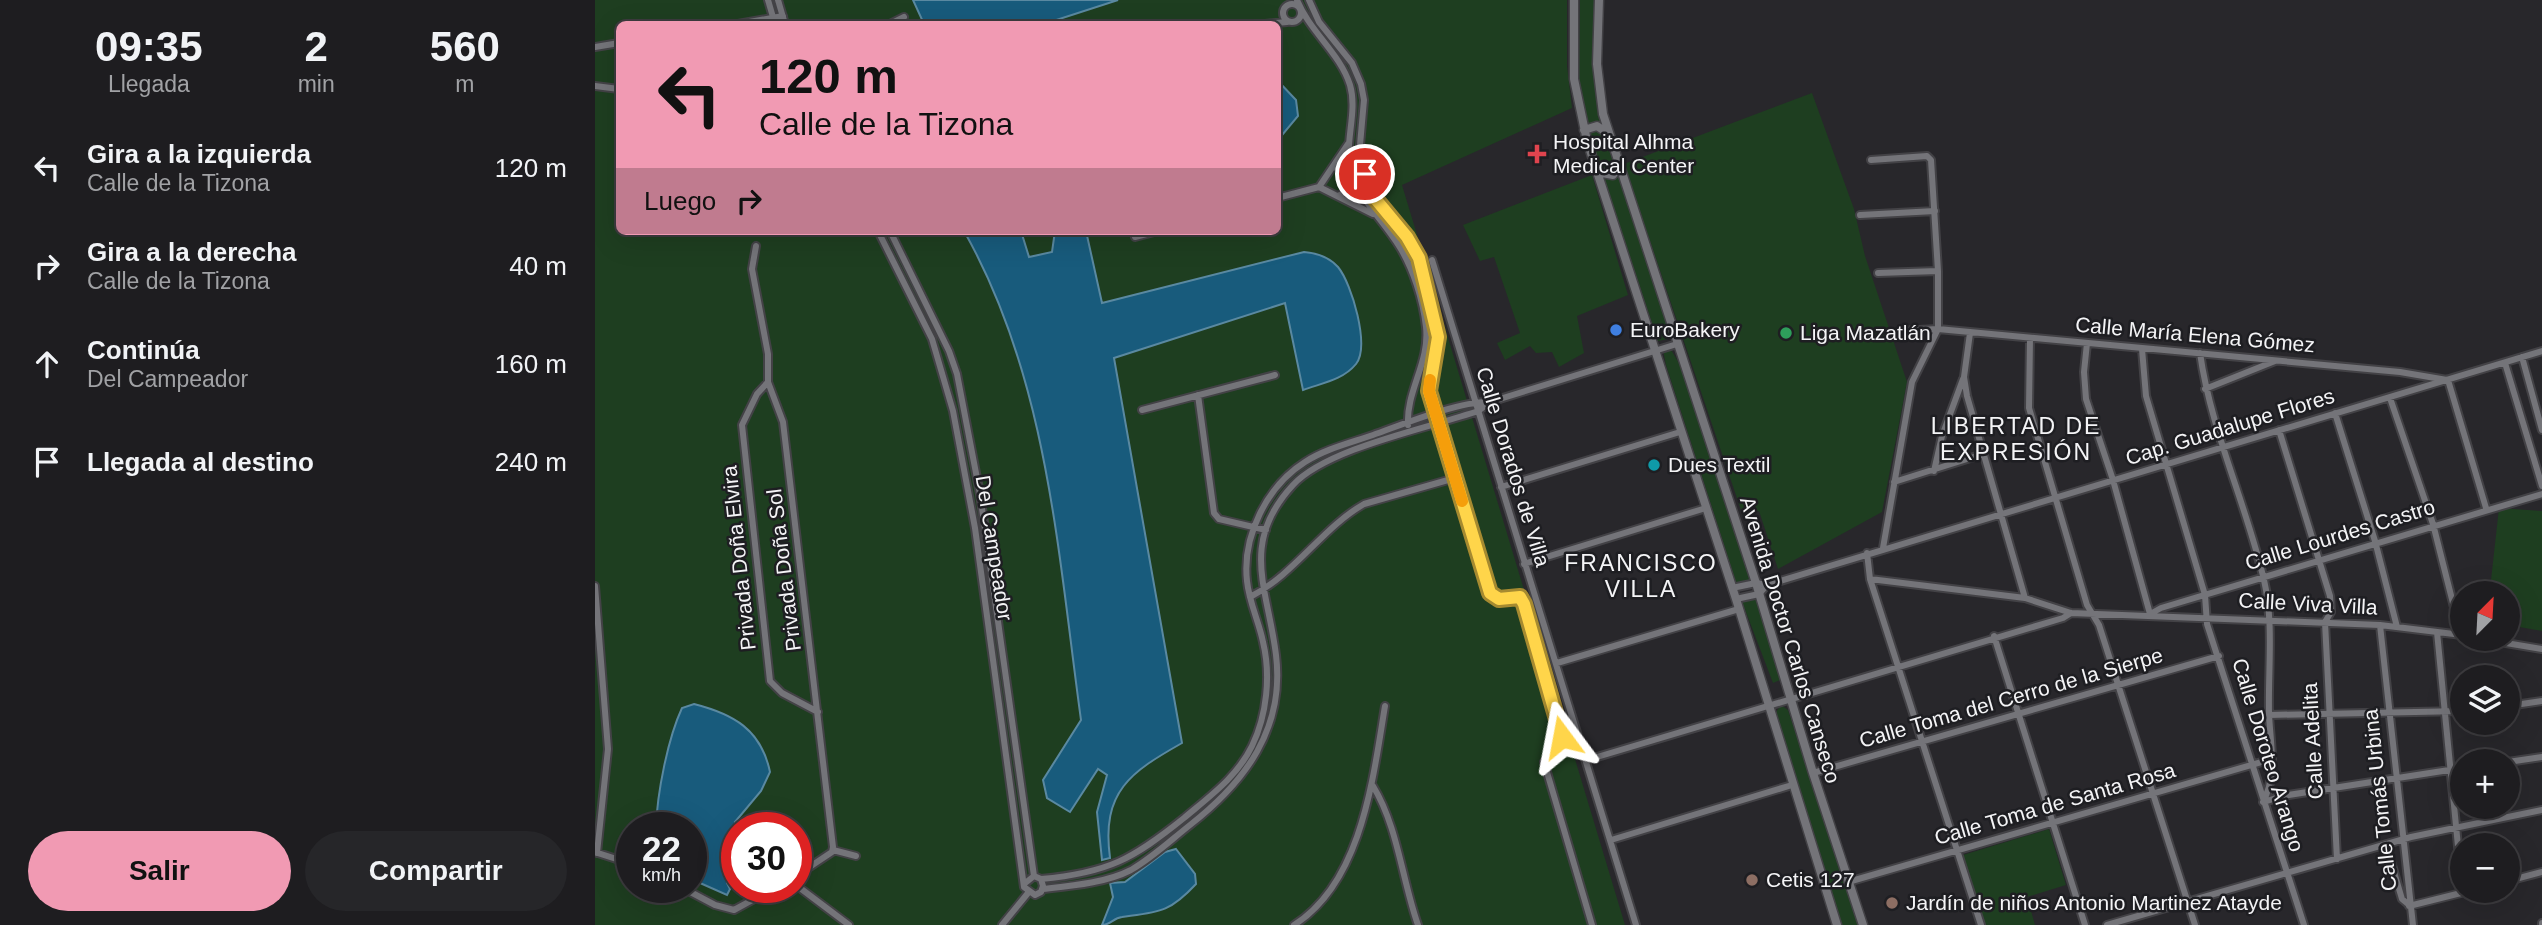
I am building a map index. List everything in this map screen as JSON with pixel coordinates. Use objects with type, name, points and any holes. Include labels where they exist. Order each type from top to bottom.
[{"type":"main road","name":"Avenida Doctor Carlos Canseco","points":[[1574,0],[1573,63],[1584,130],[1680,432],[1733,588],[1837,925]]},
{"type":"main road","name":"Avenida Doctor Carlos Canseco","points":[[1599,0],[1597,64],[1603,114],[1756,583],[1813,773],[1863,925]]},
{"type":"main road","points":[[1584,130],[1597,126],[1609,134]]},
{"type":"main road","points":[[1597,172],[1608,176],[1619,165]]},
{"type":"street","points":[[768,0],[774,21]]},
{"type":"street","points":[[778,0],[784,21]]},
{"type":"street","points":[[1299,7],[1307,0],[1347,55],[1361,85],[1364,100],[1362,163],[1368,185],[1380,206],[1407,237],[1419,258],[1438,337],[1430,383],[1437,415],[1490,593],[1499,599],[1520,597],[1524,604],[1562,730],[1559,744],[1544,762],[1592,925]]},
{"type":"street","points":[[1276,21],[1286,6],[1293,4],[1314,13]]},
{"type":"street","points":[[1286,6],[1284,18],[1314,32]]},
{"type":"street","points":[[1281,22],[1300,18],[1299,7]]},
{"type":"street","points":[[1299,7],[1314,32],[1338,60],[1350,87],[1350,170],[1375,216],[1400,246],[1410,266],[1423,313],[1426,345],[1408,411],[1409,434]]},
{"type":"street","points":[[776,21],[783,16]]},
{"type":"street","points":[[896,21],[904,17]]},
{"type":"street","points":[[595,47],[616,44]]},
{"type":"street","points":[[595,86],[616,89]]},
{"type":"street","points":[[1281,197],[1319,187],[1349,143]]},
{"type":"street","points":[[1871,160],[1930,158],[1938,271],[1938,329],[1912,382],[1883,548]]},
{"type":"street","points":[[1336,196],[1346,194],[1362,163]]},
{"type":"street","points":[[1333,167],[1350,170]]},
{"type":"street","points":[[1356,178],[1368,185]]},
{"type":"street","points":[[1319,187],[1375,216]]},
{"type":"street","points":[[1860,215],[1935,211]]},
{"type":"street","name":"Del Campeador","points":[[881,235],[942,364],[975,528],[1024,884],[1028,893]]},
{"type":"street","name":"Del Campeador","points":[[892,235],[949,351],[972,448],[1017,750],[1038,877],[1043,889]]},
{"type":"street","points":[[1135,237],[1143,235]]},
{"type":"street","name":"Privada Doña Sol","points":[[757,246],[751,269],[768,354],[768,382],[783,422],[832,850]]},
{"type":"street","name":"Calle Dorados de Villa","points":[[1432,260],[1636,925]]},
{"type":"street","points":[[1878,274],[1938,271]]},
{"type":"street","name":"Calle María Elena Gómez","points":[[1900,331],[1938,329],[2276,360],[2448,380]]},
{"type":"street","points":[[1934,471],[1942,436],[1963,377],[1970,333]]},
{"type":"street","points":[[2029,338],[2029,408],[2092,613],[2099,625],[2119,685],[2195,925]]},
{"type":"street","points":[[2087,343],[2084,387],[2150,614]]},
{"type":"street","points":[[1002,925],[1028,893],[1038,894],[1043,889],[1130,871],[1231,790],[1250,765],[1266,734],[1274,705],[1277,670],[1262,591],[1259,558],[1266,530],[1284,496],[1308,472],[1349,453],[1478,411],[1490,402],[1677,344]]},
{"type":"street","name":"Calle Doroteo Arango","points":[[2142,349],[2146,396],[2205,595],[2206,616],[2251,765],[2304,925]]},
{"type":"street","name":"Cap. Guadalupe Flores","points":[[1756,583],[1767,585],[2542,351]]},
{"type":"street","points":[[2200,353],[2205,388],[2263,578],[2269,620],[2272,760],[2270,789],[2263,802]]},
{"type":"street","points":[[2522,357],[2542,430]]},
{"type":"street","points":[[2205,388],[2276,360]]},
{"type":"street","points":[[2505,363],[2542,486]]},
{"type":"street","points":[[1142,410],[1275,374]]},
{"type":"street","points":[[1963,377],[2025,598]]},
{"type":"street","points":[[2448,380],[2486,508]]},
{"type":"street","name":"Privada Doña Elvira","points":[[768,382],[757,394],[742,425],[771,681],[782,693],[818,712]]},
{"type":"street","points":[[1418,382],[1430,383]]},
{"type":"street","points":[[1198,395],[1214,513],[1219,519],[1266,530]]},
{"type":"street","points":[[2390,398],[2433,524],[2450,589]]},
{"type":"street","points":[[1024,884],[1038,877],[1114,865],[1145,849],[1223,786],[1243,762],[1258,731],[1267,674],[1264,644],[1250,597],[1246,564],[1254,526],[1276,489],[1303,463],[1326,451],[1475,401],[1490,402]]},
{"type":"street","points":[[2335,413],[2375,541],[2397,626]]},
{"type":"street","name":"Calle Adelita","points":[[2279,430],[2330,596],[2331,612],[2325,622],[2337,859]]},
{"type":"street","points":[[1501,487],[1680,432]]},
{"type":"street","points":[[1894,482],[1983,454]]},
{"type":"street","points":[[1250,597],[1262,591],[1302,559],[1364,504],[1455,478]]},
{"type":"street","name":"Calle Lourdes Castro","points":[[2150,614],[2161,608],[2375,541],[2542,494]]},
{"type":"street","points":[[1524,564],[1706,508]]},
{"type":"street","points":[[975,528],[985,527]]},
{"type":"street","points":[[1867,553],[1870,579],[1981,925]]},
{"type":"street","points":[[1870,579],[2025,598],[2071,613]]},
{"type":"street","points":[[1733,588],[1756,583]]},
{"type":"street","points":[[1736,599],[1759,594],[1767,585]]},
{"type":"street","points":[[595,586],[608,749],[596,852],[616,859]]},
{"type":"street","points":[[1557,663],[1739,609]]},
{"type":"street","points":[[1587,760],[1994,636],[2063,618],[2071,613]]},
{"type":"street","name":"Calle Viva Villa","points":[[2071,613],[2325,622],[2397,626],[2450,634]]},
{"type":"street","name":"Calle Tomás Urbina","points":[[2380,625],[2409,906]]},
{"type":"street","points":[[2437,632],[2450,760]]},
{"type":"street","points":[[1994,636],[2085,925]]},
{"type":"street","points":[[990,639],[1001,639]]},
{"type":"street","points":[[2520,645],[2542,649]]},
{"type":"street","name":"Calle Toma del Cerro de la Sierpe","points":[[1813,773],[2219,656]]},
{"type":"street","points":[[2520,704],[2542,701]]},
{"type":"street","points":[[1294,925],[1325,898],[1343,871],[1373,786],[1385,706]]},
{"type":"street","points":[[2269,715],[2450,712]]},
{"type":"street","points":[[1258,731],[1266,734]]},
{"type":"street","points":[[1006,752],[1017,750]]},
{"type":"street","points":[[2520,760],[2542,757]]},
{"type":"street","name":"Calle Toma de Santa Rosa","points":[[1848,882],[2272,760]]},
{"type":"street","points":[[2263,802],[2282,796],[2450,770]]},
{"type":"street","points":[[1611,840],[1792,785]]},
{"type":"street","points":[[1373,786],[1388,815],[1405,889],[1417,925]]},
{"type":"street","points":[[2107,925],[2402,840],[2542,810]]},
{"type":"street","points":[[2456,819],[2458,833]]},
{"type":"street","name":"Calle Tomás Urbina","points":[[2386,845],[2402,899],[2409,906]]},
{"type":"street","points":[[812,864],[832,850],[856,856]]},
{"type":"street","points":[[2520,878],[2542,872]]},
{"type":"street","points":[[2413,925],[2409,906],[2450,894]]},
{"type":"street","points":[[812,897],[849,925]]},
{"type":"street","points":[[707,901],[734,910],[747,903]]},
{"type":"green space","points":[[595,0],[1567,0],[1567,66],[1572,108],[1402,185],[1625,925],[595,925]]},
{"type":"green space","points":[[1580,0],[1595,0],[1594,69],[1605,138],[1673,338],[1658,341],[1587,127],[1579,81]]},
{"type":"green space","name":"Liga Mazatlán","points":[[1812,93],[1854,209],[1865,256],[1907,382],[1882,512],[1778,569],[1759,511],[1743,516],[1624,164]]},
{"type":"green space","points":[[1592,175],[1628,295],[1577,316],[1584,353],[1559,367],[1552,352],[1536,353],[1530,346],[1505,360],[1497,343],[1520,333],[1494,257],[1480,261],[1463,225]]},
{"type":"green space","points":[[1670,348],[1680,365],[1753,582],[1736,582],[1666,365],[1663,350]]},
{"type":"green space","points":[[2499,508],[2542,511],[2542,631],[2520,627],[2520,581],[2491,580]]},
{"type":"green space","points":[[1757,597],[1785,678],[1773,683],[1741,599]]},
{"type":"green space","points":[[1781,705],[1788,710],[1859,925],[1842,925],[1776,712]]},
{"type":"green space","points":[[2049,829],[2066,885],[2027,897],[2035,925],[1984,925],[1963,855]]},
{"type":"water","points":[[913,0],[1118,0],[1053,21],[923,21]]},
{"type":"water","points":[[1281,84],[1296,100],[1298,116],[1281,136]]},
{"type":"water","points":[[966,235],[1022,235],[1029,257],[1052,252],[1054,235],[1087,235],[1102,303],[1304,252],[1314,253],[1327,258],[1343,275],[1354,300],[1360,330],[1360,355],[1356,364],[1339,377],[1303,390],[1285,303],[1114,358],[1182,743],[1134,774],[1123,786],[1110,816],[1110,858],[1102,860],[1097,812],[1107,775],[1098,769],[1070,812],[1047,798],[1043,780],[1081,720],[1045,469],[1032,407],[1014,346],[992,288]]},
{"type":"water","points":[[694,704],[721,713],[743,726],[760,745],[770,772],[761,791],[743,812],[721,812],[721,892],[707,886],[707,812],[657,812],[668,750],[682,708]]},
{"type":"water","points":[[1176,849],[1195,874],[1196,884],[1170,906],[1119,918],[1102,925],[1113,897],[1110,883],[1125,882],[1165,852]]},
{"type":"slow traffic","points":[[1430,380],[1429,391],[1462,501]]},
{"type":"place","name":"Hospital Alhma Medical Center","points":[[1537,154]]},
{"type":"place","name":"EuroBakery","points":[[1616,330]]},
{"type":"place","name":"Liga Mazatlán","points":[[1786,333]]},
{"type":"place","name":"Dues Textil","points":[[1654,465]]},
{"type":"place","name":"Cetis 127","points":[[1752,880]]},
{"type":"place","name":"Jardín de niños Antonio Martinez Atayde","points":[[1892,903]]},
{"type":"district","name":"LIBERTAD DE EXPRESIÓN","points":[[2016,439]]},
{"type":"district","name":"FRANCISCO VILLA","points":[[1641,576]]},
{"type":"route","points":[[1365,174],[1373,196],[1407,237],[1419,258],[1438,337],[1429,391],[1490,593],[1499,599],[1520,597],[1524,604],[1562,737]]}]
